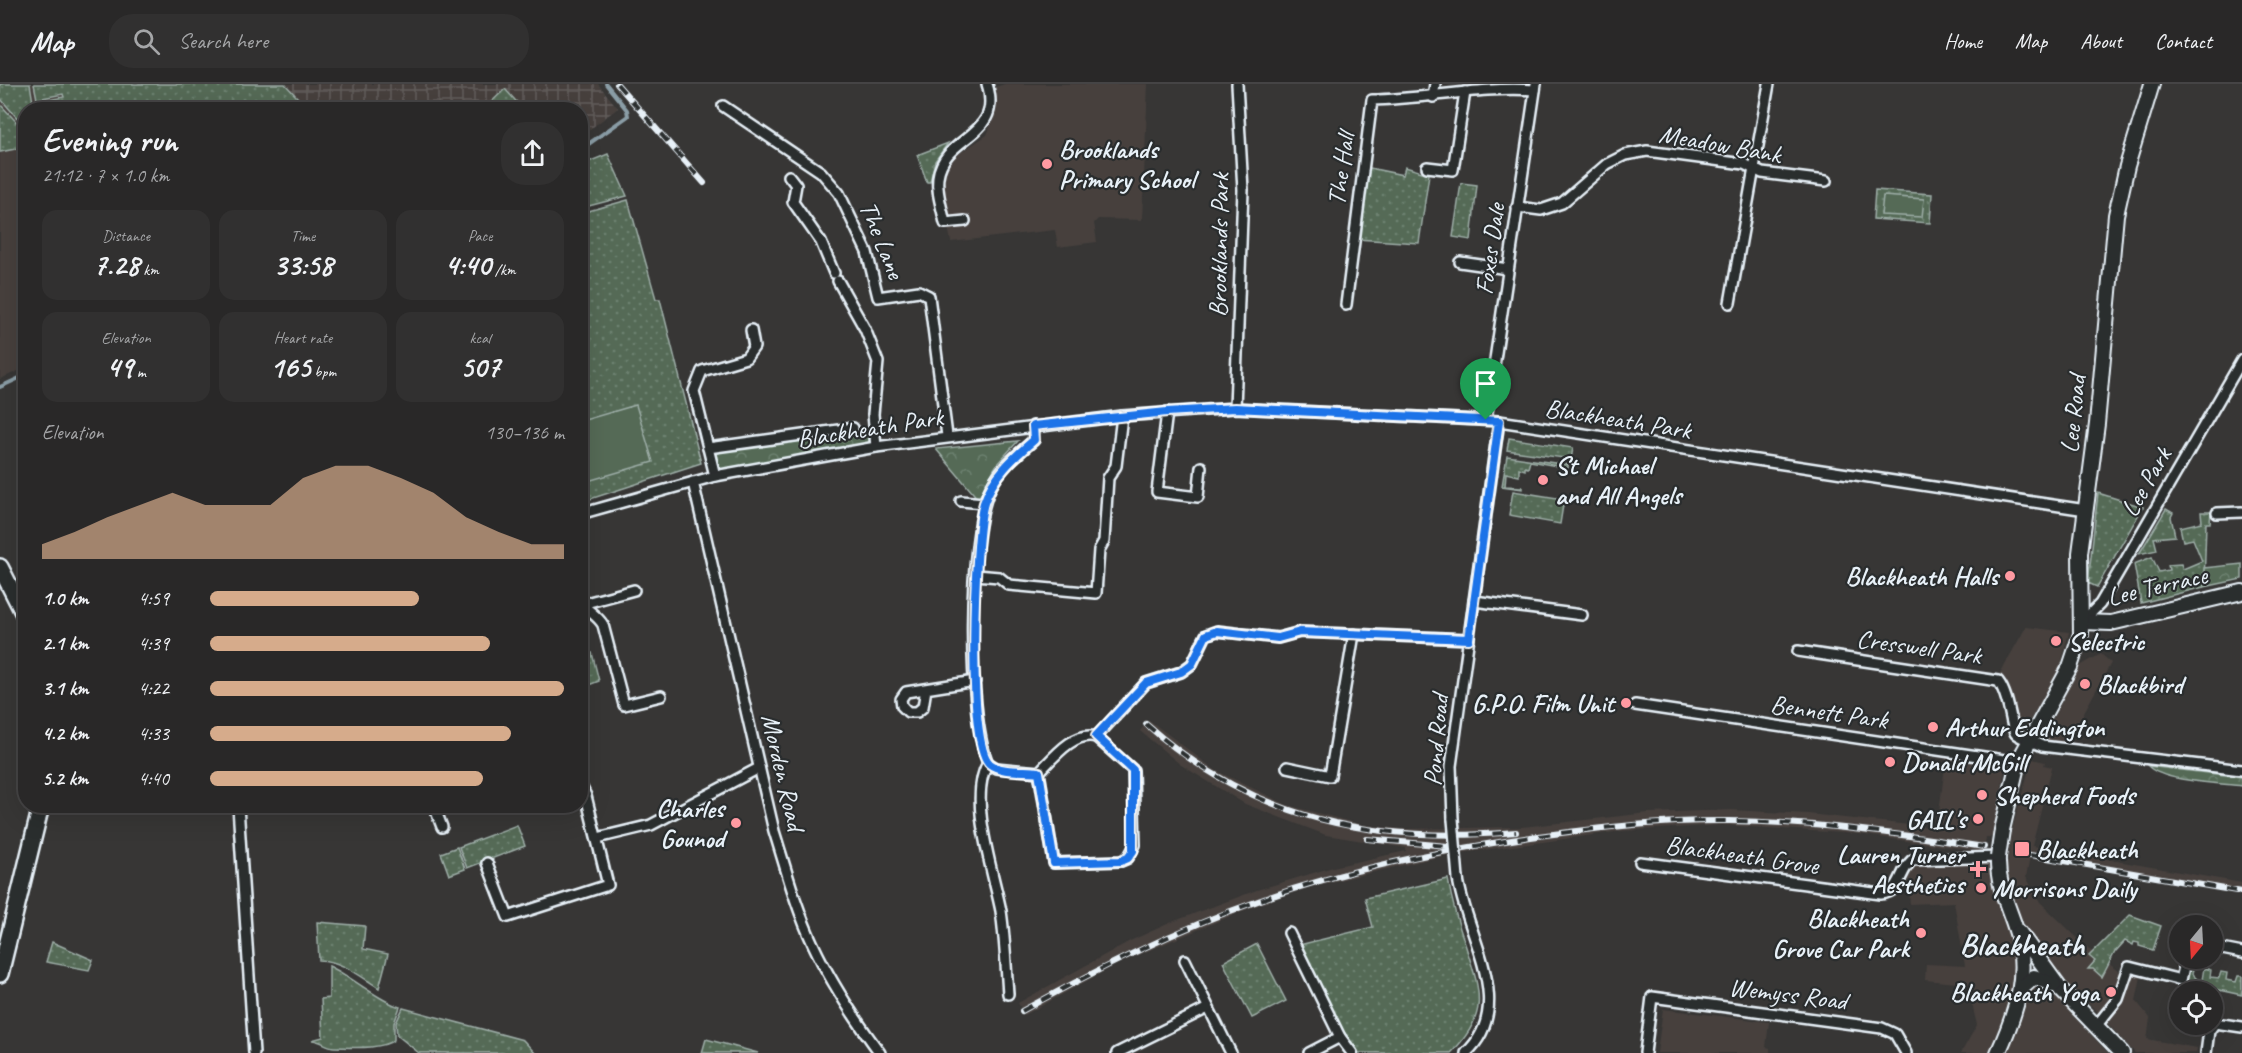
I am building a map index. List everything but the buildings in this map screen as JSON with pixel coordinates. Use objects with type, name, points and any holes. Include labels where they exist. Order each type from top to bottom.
[{"type":"main road","name":"Lee Road","points":[[2015,926],[2001,887],[1998,858],[2002,831],[2018,762],[2070,667],[2082,622],[2080,553],[2097,424],[2116,215],[2127,166],[2152,84]]},
{"type":"main road","points":[[0,567],[18,602]]},
{"type":"main road","name":"Lee Terrace","points":[[2082,622],[2110,623],[2242,592]]},
{"type":"main road","points":[[0,974],[2,957],[39,813]]},
{"type":"main road","points":[[1998,1053],[2021,989],[2021,958],[2015,926]]},
{"type":"main road","points":[[2015,926],[2061,990],[2122,1053]]},
{"type":"main road","points":[[2021,989],[2030,979],[2040,977],[2061,990]]},
{"type":"street","points":[[964,221],[945,223],[938,188],[938,175],[949,153],[973,135],[986,119],[990,95],[987,84]]},
{"type":"street","name":"Brooklands Park","points":[[1235,408],[1243,190],[1237,84]]},
{"type":"street","points":[[1433,97],[1435,84]]},
{"type":"street","points":[[1730,303],[1769,84]]},
{"type":"street","name":"The Hall","points":[[1346,304],[1372,100],[1433,97],[1501,87],[1536,87]]},
{"type":"street","name":"Foxes Dale","points":[[1486,420],[1536,87]]},
{"type":"street","points":[[1427,167],[1453,170],[1465,92]]},
{"type":"street","name":"The Lane","points":[[723,105],[820,172],[839,193],[867,252],[878,297],[919,291],[929,296],[947,436]]},
{"type":"street","name":"Meadow Bank","points":[[1518,207],[1541,210],[1562,203],[1607,164],[1625,155],[1647,151],[1744,164],[1755,169],[1809,181],[1826,181]]},
{"type":"street","points":[[789,176],[795,185],[793,202],[821,242],[836,277],[866,329],[878,362],[873,414],[876,447]]},
{"type":"street","points":[[1460,262],[1508,269]]},
{"type":"street","points":[[715,476],[694,391],[696,380],[702,371],[746,358],[754,347],[751,330]]},
{"type":"street","name":"Lee Park","points":[[2082,622],[2100,604],[2242,360]]},
{"type":"street","name":"Blackheath Park","points":[[588,512],[715,476],[876,447],[947,436],[1122,416],[1235,408],[1499,421],[2086,510]]},
{"type":"street","points":[[1167,412],[1157,492],[1198,496],[1201,467]]},
{"type":"street","points":[[976,575],[999,577],[1009,585],[1096,593],[1099,550],[1105,529],[1108,478],[1116,466],[1122,416]]},
{"type":"street","name":"Pond Road","points":[[1466,1053],[1482,1030],[1488,1009],[1489,990],[1486,973],[1466,916],[1458,878],[1451,766],[1499,421]]},
{"type":"street","points":[[1008,994],[1001,912],[986,857],[981,785],[982,773],[988,763],[978,718],[975,681],[976,575],[979,527],[984,503],[1002,469],[1034,440],[1033,426]]},
{"type":"street","name":"Blackheath Park","points":[[708,448],[853,428]]},
{"type":"street","name":"Morden Road","points":[[693,482],[774,831],[812,944],[854,1018],[880,1053]]},
{"type":"street","points":[[961,501],[984,503]]},
{"type":"street","points":[[2217,513],[2242,512]]},
{"type":"street","points":[[588,600],[634,590]]},
{"type":"street","points":[[1474,601],[1582,615]]},
{"type":"street","points":[[588,609],[603,625],[624,705],[661,696]]},
{"type":"street","points":[[1096,736],[1146,683],[1181,672],[1192,664],[1206,635],[1217,631],[1278,638],[1300,632],[1469,639]]},
{"type":"street","points":[[1287,767],[1330,776],[1354,634]]},
{"type":"street","name":"Cresswell Park","points":[[1798,651],[1998,681],[2006,691],[2012,729],[2029,740]]},
{"type":"street","points":[[926,689],[975,681]]},
{"type":"street","name":"Bennett Park","points":[[1635,705],[2018,762]]},
{"type":"street","points":[[988,763],[996,768],[1039,772],[1079,736],[1088,734],[1096,736],[1133,770],[1135,844],[1128,858],[1121,861],[1054,863],[1039,772]]},
{"type":"street","points":[[2029,740],[2042,746],[2242,770]]},
{"type":"street","points":[[597,838],[651,825],[759,768]]},
{"type":"street","points":[[487,863],[508,917],[608,885],[588,803]]},
{"type":"street","points":[[238,813],[254,1053]]},
{"type":"street","points":[[437,813],[442,827]]},
{"type":"street","name":"Blackheath Grove","points":[[1640,862],[1881,894],[1890,893],[1898,887],[1906,866],[1912,860],[1998,858]]},
{"type":"street","points":[[1289,933],[1340,1037],[1352,1053]]},
{"type":"street","points":[[2223,949],[2242,953]]},
{"type":"street","points":[[1185,960],[1231,1053]]},
{"type":"street","points":[[2097,1025],[2118,999],[2129,967],[2181,980],[2184,969]]},
{"type":"street","name":"Wemyss Road","points":[[1645,1053],[1652,997],[1882,1028],[1895,1034],[1906,1053]]},
{"type":"street","points":[[1117,1053],[1208,1008]]},
{"type":"street","points":[[2206,1053],[2210,1031],[2215,1023],[2242,1027]]},
{"type":"street","points":[[1309,1053],[1340,1037]]},
{"type":"shaded area","points":[[0,84],[190,84],[194,102],[18,102],[18,371],[0,379]]},
{"type":"shaded area","points":[[285,84],[598,84],[618,108],[588,131],[588,102],[517,102],[505,89],[491,102],[301,102]]},
{"type":"shaded area","name":"Brooklands Primary School","points":[[1005,84],[1148,84],[1142,220],[1098,219],[1094,223],[1097,242],[1058,247],[1055,230],[951,242],[941,190],[943,178],[951,159],[987,135],[997,108],[995,87]]},
{"type":"shaded area","points":[[2026,627],[2069,632],[2059,672],[2024,730],[2016,728],[2013,699],[1999,675]]},
{"type":"shaded area","points":[[2101,654],[2111,663],[2066,745],[2041,742],[2080,666]]},
{"type":"shaded area","points":[[1149,720],[1215,770],[1287,805],[1363,825],[1402,829],[1522,827],[1648,813],[1731,810],[1808,814],[1937,828],[1946,758],[1997,765],[2005,769],[1993,837],[1986,837],[1984,852],[1858,834],[1722,825],[1622,831],[1447,855],[1310,887],[1252,907],[1119,963],[1025,1015],[1018,1003],[1130,941],[1172,922],[1257,890],[1333,867],[1406,851],[1406,848],[1326,835],[1245,804],[1181,765],[1140,731]]},
{"type":"shaded area","points":[[2032,759],[2045,762],[2044,765],[2052,767],[2032,846],[2242,883],[2242,894],[2030,856],[2026,877],[2040,902],[2091,951],[2123,974],[2116,994],[2101,1015],[2055,973],[2034,946],[2021,923],[2007,887],[2006,872],[2011,833]]},
{"type":"shaded area","points":[[1985,862],[1990,864],[2018,961],[2011,1008],[1992,1053],[1961,1053],[1977,1025],[1967,984],[1925,980],[1926,964],[1965,966],[1954,902],[1910,904],[1908,877],[1912,869],[1918,865]]},
{"type":"shaded area","points":[[2132,973],[2141,976],[2136,1001],[2150,1018],[2147,1039],[2197,1048],[2196,1053],[2135,1053],[2107,1023]]},
{"type":"shaded area","points":[[2034,983],[2050,990],[2108,1053],[2005,1053]]},
{"type":"shaded area","points":[[1663,1009],[1769,1022],[1766,1047],[1770,1048],[1770,1053],[1657,1053]]},
{"type":"green space","points":[[0,84],[30,84],[33,102],[18,102],[18,119],[0,98]]},
{"type":"green space","points":[[34,84],[285,84],[302,102],[37,102],[64,97],[63,94],[37,99]]},
{"type":"green space","points":[[505,89],[517,102],[491,102]]},
{"type":"green space","points":[[0,104],[18,124],[18,148],[0,152]]},
{"type":"green space","points":[[948,143],[935,161],[930,182],[927,182],[917,155]]},
{"type":"green space","points":[[608,154],[627,196],[588,206],[588,162]]},
{"type":"green space","points":[[1365,167],[1403,175],[1405,167],[1429,174],[1419,243],[1356,239]]},
{"type":"green space","points":[[1461,183],[1477,185],[1471,240],[1453,237]]},
{"type":"green space","points":[[1875,190],[1932,194],[1930,223],[1873,219]]},
{"type":"green space","points":[[1883,196],[1924,199],[1922,217],[1881,215]]},
{"type":"green space","points":[[628,200],[656,299],[660,299],[701,463],[588,500],[588,211]]},
{"type":"green space","points":[[636,405],[653,462],[588,481],[588,419]]},
{"type":"green space","points":[[867,430],[870,445],[723,470],[718,469],[713,452],[721,449]]},
{"type":"green space","points":[[1509,438],[1573,448],[1571,459],[1507,450]]},
{"type":"green space","points":[[1018,441],[997,464],[978,499],[936,449]]},
{"type":"green space","points":[[1507,456],[1568,465],[1568,468],[1530,461],[1525,470],[1519,468],[1519,476],[1506,473],[1505,486],[1522,487],[1522,489],[1502,486]]},
{"type":"green space","points":[[1513,491],[1564,499],[1560,524],[1509,515]]},
{"type":"green space","points":[[2098,493],[2143,507],[2097,587],[2088,583]]},
{"type":"green space","points":[[2166,509],[2173,513],[2171,517],[2175,536],[2154,538],[2157,550],[2139,554]]},
{"type":"green space","points":[[2201,512],[2211,512],[2210,523],[2206,523],[2204,587],[2141,603],[2134,564],[2152,557],[2159,572],[2169,570],[2168,565],[2181,564],[2183,569],[2202,561],[2193,539],[2183,541],[2180,527],[2202,522]]},
{"type":"green space","points":[[2242,564],[2242,579],[2204,587],[2204,568]]},
{"type":"green space","points":[[592,653],[599,681],[588,685],[588,654]]},
{"type":"green space","points":[[2148,766],[2242,777],[2242,786],[2178,779]]},
{"type":"green space","points":[[517,825],[525,846],[467,868],[459,847]]},
{"type":"green space","points":[[457,847],[465,869],[449,875],[441,853]]},
{"type":"green space","points":[[1448,879],[1478,991],[1476,1015],[1471,1027],[1451,1053],[1359,1053],[1340,1028],[1299,945],[1373,927],[1365,898]]},
{"type":"green space","points":[[2130,915],[2161,926],[2153,950],[2139,946],[2139,943],[2134,942],[2133,945],[2125,941],[2115,952],[2102,977],[2093,969],[2088,969],[2095,961],[2089,956]]},
{"type":"green space","points":[[317,922],[365,926],[363,949],[388,954],[379,988],[343,966],[319,960]]},
{"type":"green space","points":[[52,942],[93,960],[89,970],[46,962]]},
{"type":"green space","points":[[1257,944],[1286,1001],[1252,1018],[1223,962]]},
{"type":"green space","points":[[329,966],[383,1000],[400,1007],[394,1023],[394,1040],[374,1047],[331,1047],[312,1040],[323,1037],[321,999],[329,998]]},
{"type":"green space","points":[[2189,969],[2193,969],[2192,974],[2202,980],[2204,969],[2211,970],[2210,977],[2219,978],[2221,972],[2227,973],[2226,980],[2236,982],[2238,976],[2242,976],[2242,995],[2223,991],[2223,981],[2187,981]]},
{"type":"green space","points":[[403,1008],[523,1040],[535,1053],[419,1053],[397,1035],[396,1023]]},
{"type":"green space","points":[[706,1039],[758,1053],[702,1053]]},
{"type":"waterway","points":[[588,144],[628,116],[627,110],[606,84]]},
{"type":"waterway","points":[[0,387],[18,379]]},
{"type":"railway","points":[[617,84],[704,183]]},
{"type":"railway","points":[[1146,724],[1187,757],[1230,783],[1274,804],[1319,819],[1365,829],[1414,834],[1464,835],[1516,832]]},
{"type":"railway","points":[[1022,1011],[1137,951],[1227,912],[1359,870],[1496,842],[1630,825],[1730,821],[1826,826],[1984,847]]},
{"type":"railway","points":[[1367,839],[1448,846]]},
{"type":"railway","points":[[2030,855],[2242,892]]},
{"type":"place","name":"Brooklands Primary School","points":[[1047,164]]},
{"type":"place","name":"St Michael and All Angels","points":[[1543,480]]},
{"type":"place","name":"Blackheath Halls","points":[[2010,576]]},
{"type":"place","name":"Selectric","points":[[2056,641]]},
{"type":"place","name":"Blackbird","points":[[2085,684]]},
{"type":"place","name":"G.P.O. Film Unit","points":[[1626,703]]},
{"type":"place","name":"Arthur Eddington","points":[[1933,727]]},
{"type":"place","name":"Donald McGill","points":[[1890,762]]},
{"type":"place","name":"Shepherd Foods","points":[[1982,795]]},
{"type":"place","name":"GAIL's","points":[[1978,819]]},
{"type":"place","name":"Charles Gounod","points":[[736,823]]},
{"type":"place","name":"Blackheath","points":[[2022,849]]},
{"type":"place","name":"Lauren Turner Aesthetics","points":[[1978,869]]},
{"type":"place","name":"Morrisons Daily","points":[[1981,888]]},
{"type":"place","name":"Blackheath Grove Car Park","points":[[1921,933]]},
{"type":"place","name":"Blackheath Yoga","points":[[2111,992]]},
{"type":"district","name":"Blackheath","points":[[2022,944]]},
{"type":"route","points":[[1235,408],[1486,420],[1499,421],[1469,639],[1300,632],[1278,638],[1217,631],[1206,635],[1192,664],[1181,672],[1146,683],[1096,736],[1133,770],[1135,844],[1133,851],[1128,858],[1121,861],[1054,863],[1039,772],[996,768],[988,763],[984,755],[978,718],[975,681],[974,613],[979,527],[984,503],[1002,469],[1034,440],[1033,426],[1122,416],[1235,408]]}]
